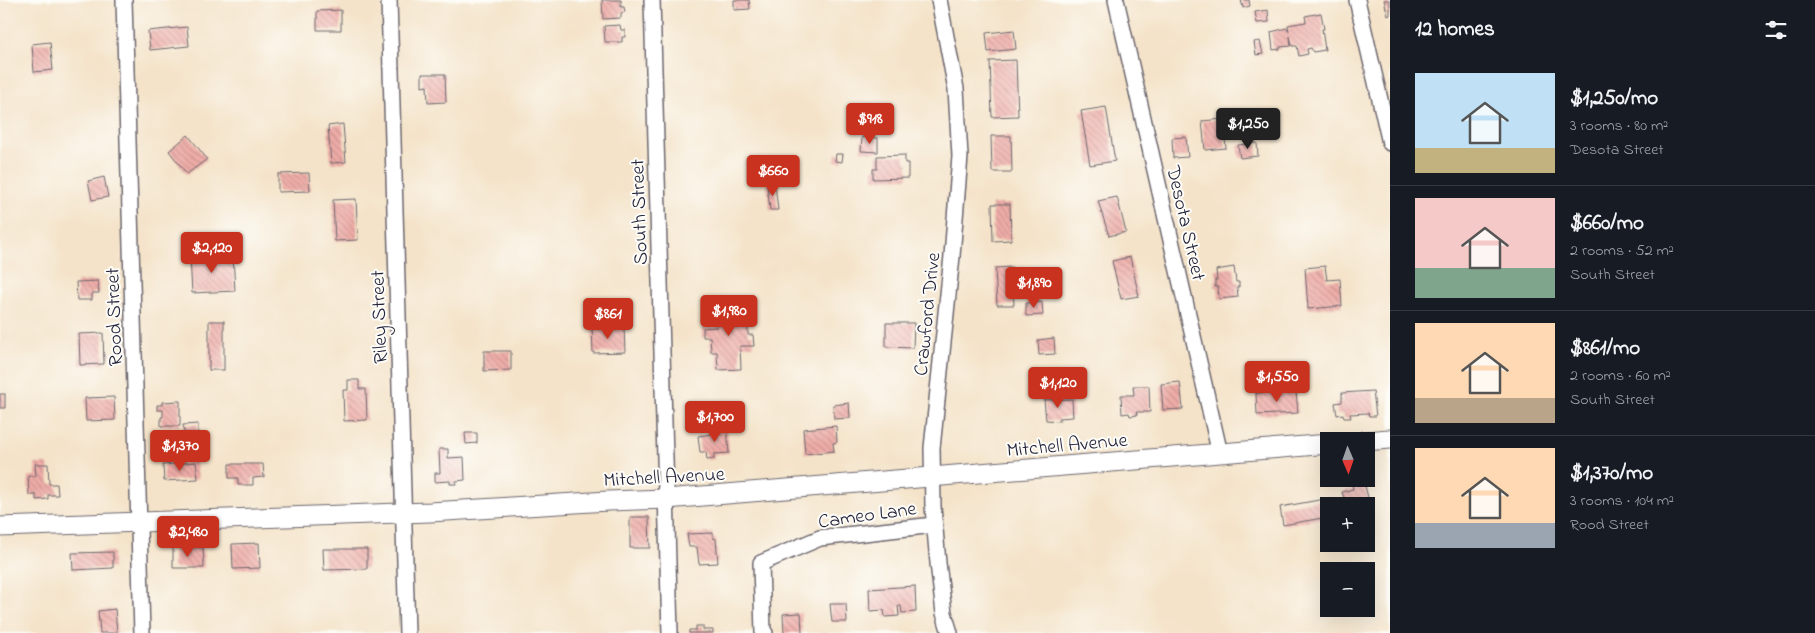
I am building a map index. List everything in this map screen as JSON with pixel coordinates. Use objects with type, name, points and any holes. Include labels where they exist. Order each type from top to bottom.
[{"type":"street","name":"Rood Street","points":[[124,0],[142,633]]},
{"type":"street","name":"Riley Street","points":[[389,0],[406,633]]},
{"type":"street","name":"South Street","points":[[652,0],[670,633]]},
{"type":"street","name":"Crawford Drive","points":[[940,0],[956,89],[960,156],[951,266],[932,448],[934,525],[944,613],[949,633]]},
{"type":"street","name":"Desota Street","points":[[1116,0],[1220,454]]},
{"type":"street","points":[[1357,0],[1385,94],[1390,143]]},
{"type":"street","points":[[1375,440],[1390,439]]},
{"type":"street","name":"Mitchell Avenue","points":[[0,527],[459,511],[666,499],[1320,445]]},
{"type":"street","name":"Cameo Lane","points":[[765,633],[763,633],[761,563],[820,538],[934,525]]},
{"type":"building","points":[[602,0],[621,0],[621,7],[624,7],[625,12],[621,13],[621,18],[603,19]]},
{"type":"building","points":[[734,0],[749,0],[750,9],[734,10]]},
{"type":"building","points":[[1241,0],[1249,0],[1250,6],[1243,8]]},
{"type":"building","points":[[1384,0],[1390,0],[1390,15],[1388,16]]},
{"type":"building","points":[[341,10],[341,30],[317,30],[317,11]]},
{"type":"building","points":[[1268,10],[1269,22],[1257,23],[1255,12]]},
{"type":"building","points":[[1321,13],[1325,50],[1313,52],[1311,48],[1307,49],[1308,54],[1299,56],[1297,46],[1292,46],[1290,36],[1291,46],[1273,50],[1271,32],[1287,28],[1289,31],[1288,25],[1306,22],[1305,16]]},
{"type":"building","points":[[620,25],[621,30],[625,30],[625,37],[622,37],[622,42],[605,42],[604,26]]},
{"type":"building","points":[[187,27],[189,46],[150,50],[148,31]]},
{"type":"building","points":[[1014,30],[1016,49],[988,52],[986,33]]},
{"type":"building","points":[[1260,41],[1263,54],[1256,55],[1254,42]]},
{"type":"building","points":[[50,42],[53,70],[34,72],[32,44]]},
{"type":"building","points":[[1016,60],[1018,116],[992,117],[990,61]]},
{"type":"building","points":[[422,74],[445,74],[446,102],[428,103],[427,86],[422,87]]},
{"type":"building","points":[[1106,107],[1115,161],[1090,165],[1081,111]]},
{"type":"building","points":[[1259,113],[1259,138],[1237,139],[1236,114]]},
{"type":"building","points":[[1223,119],[1226,148],[1205,150],[1202,121]]},
{"type":"building","points":[[343,124],[346,162],[331,163],[328,126]]},
{"type":"building","points":[[188,135],[207,159],[187,174],[169,151]]},
{"type":"building","points":[[991,136],[1011,136],[1012,172],[992,172]]},
{"type":"building","points":[[862,137],[878,138],[878,152],[861,151]]},
{"type":"building","points":[[1186,137],[1188,157],[1173,158],[1172,138]]},
{"type":"building","points":[[1257,143],[1258,156],[1240,158],[1238,145]]},
{"type":"building","points":[[836,154],[843,154],[842,162],[835,161]]},
{"type":"building","points":[[905,155],[905,163],[908,163],[908,178],[873,179],[873,169],[877,169],[877,156]]},
{"type":"building","points":[[309,173],[310,191],[278,192],[278,174]]},
{"type":"building","points":[[104,177],[108,197],[92,200],[88,181]]},
{"type":"building","points":[[775,184],[778,210],[770,210],[767,185]]},
{"type":"building","points":[[1117,197],[1126,232],[1109,236],[1098,201]]},
{"type":"building","points":[[356,199],[358,240],[335,241],[333,200]]},
{"type":"building","points":[[992,204],[1010,204],[1011,240],[993,241]]},
{"type":"building","points":[[233,255],[235,291],[192,293],[190,257]]},
{"type":"building","points":[[1130,257],[1139,296],[1121,299],[1112,261]]},
{"type":"building","points":[[1325,266],[1327,280],[1340,279],[1342,306],[1308,309],[1305,268]]},
{"type":"building","points":[[1012,267],[1014,305],[997,305],[995,268]]},
{"type":"building","points":[[1234,267],[1236,282],[1239,282],[1239,287],[1237,287],[1238,297],[1219,299],[1218,287],[1215,287],[1215,280],[1217,280],[1216,270]]},
{"type":"building","points":[[98,281],[99,293],[92,293],[92,300],[77,300],[76,282]]},
{"type":"building","points":[[1042,302],[1043,315],[1026,316],[1026,303]]},
{"type":"building","points":[[740,305],[740,320],[748,320],[748,335],[753,335],[754,346],[740,346],[741,369],[718,370],[717,352],[711,352],[710,337],[703,337],[703,328],[717,327],[717,306]]},
{"type":"building","points":[[209,321],[224,321],[224,370],[209,370]]},
{"type":"building","points":[[886,323],[914,323],[913,348],[886,347]]},
{"type":"building","points":[[624,326],[625,352],[593,353],[592,327]]},
{"type":"building","points":[[103,333],[104,364],[80,365],[79,334]]},
{"type":"building","points":[[1054,338],[1055,354],[1039,355],[1038,340]]},
{"type":"building","points":[[484,351],[511,351],[511,370],[484,371]]},
{"type":"building","points":[[348,380],[359,380],[359,389],[366,389],[367,420],[344,421],[343,390],[348,390]]},
{"type":"building","points":[[1180,382],[1183,409],[1163,410],[1161,384]]},
{"type":"building","points":[[1133,386],[1149,386],[1150,412],[1136,412],[1137,415],[1130,416],[1129,413],[1122,414],[1121,395],[1134,395]]},
{"type":"building","points":[[1296,391],[1298,413],[1257,415],[1256,393]]},
{"type":"building","points":[[1373,391],[1376,416],[1369,416],[1368,413],[1350,414],[1351,418],[1344,418],[1343,414],[1337,415],[1335,403],[1342,402],[1342,393]]},
{"type":"building","points":[[0,394],[5,394],[5,408],[0,408]]},
{"type":"building","points":[[114,397],[115,420],[86,421],[85,398]]},
{"type":"building","points":[[1072,399],[1073,417],[1059,418],[1059,421],[1046,420],[1044,400]]},
{"type":"building","points":[[180,401],[180,426],[161,426],[163,410],[157,410],[157,405],[162,405],[162,402]]},
{"type":"building","points":[[849,403],[850,418],[834,419],[833,405]]},
{"type":"building","points":[[198,424],[198,433],[184,433],[183,425]]},
{"type":"building","points":[[836,426],[837,442],[833,443],[834,451],[805,454],[803,429]]},
{"type":"building","points":[[727,427],[729,453],[714,454],[714,459],[707,460],[706,452],[700,452],[698,436],[713,434],[712,428]]},
{"type":"building","points":[[465,433],[477,433],[477,443],[466,444]]},
{"type":"building","points":[[439,449],[448,449],[448,458],[464,457],[465,480],[456,481],[456,484],[450,484],[450,481],[435,482],[435,473],[440,473]]},
{"type":"building","points":[[196,462],[198,479],[164,481],[163,465]]},
{"type":"building","points":[[35,464],[48,464],[49,484],[57,484],[58,495],[48,495],[48,499],[36,500],[36,495],[29,495],[28,476],[36,476]]},
{"type":"building","points":[[229,464],[263,464],[264,477],[253,478],[253,485],[238,485],[238,478],[229,478]]},
{"type":"building","points":[[1366,488],[1368,497],[1344,497],[1342,492]]},
{"type":"building","points":[[1320,500],[1320,518],[1283,525],[1280,507]]},
{"type":"building","points":[[630,517],[649,517],[650,548],[630,548]]},
{"type":"building","points":[[713,533],[713,538],[716,539],[718,563],[699,564],[697,547],[689,547],[687,534]]},
{"type":"building","points":[[259,543],[260,568],[233,569],[232,544]]},
{"type":"building","points":[[203,547],[204,568],[173,568],[173,548]]},
{"type":"building","points":[[323,549],[367,549],[367,569],[324,570]]},
{"type":"building","points":[[113,552],[113,568],[73,570],[72,553]]},
{"type":"building","points":[[915,586],[916,612],[902,613],[901,606],[898,606],[899,616],[885,617],[884,610],[870,611],[869,589]]},
{"type":"building","points":[[830,604],[846,604],[847,622],[832,622]]},
{"type":"building","points":[[115,609],[117,633],[100,633],[98,611]]},
{"type":"building","points":[[801,613],[802,633],[784,633],[783,614]]},
{"type":"building","points":[[696,626],[703,626],[703,630],[713,630],[713,633],[689,633],[689,630],[696,630]]}]
